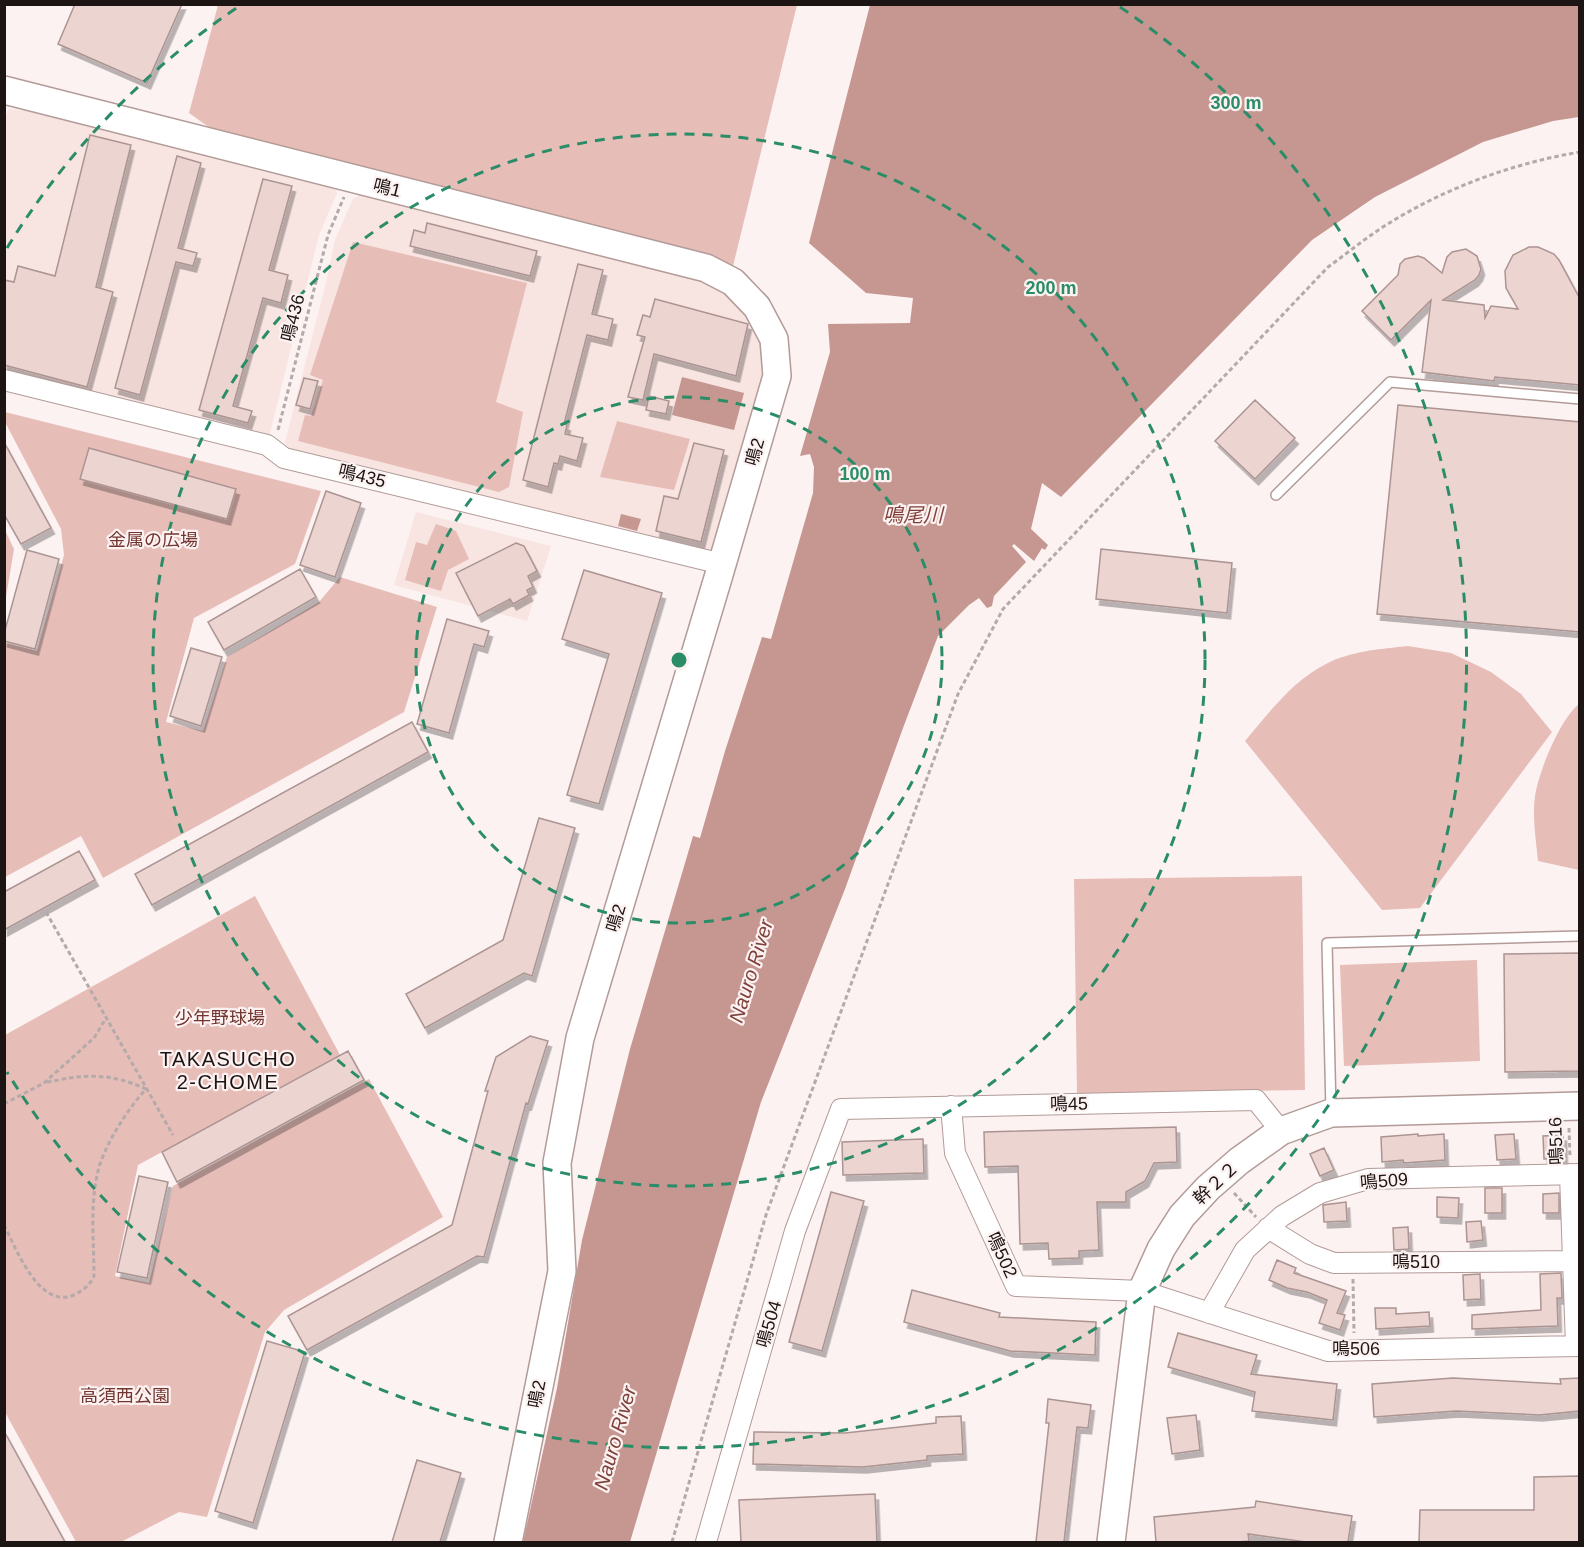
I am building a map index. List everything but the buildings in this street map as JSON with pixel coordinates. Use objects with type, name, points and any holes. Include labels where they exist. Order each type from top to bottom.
[{"type":"street","name":"鳴1","points":[[4,90],[706,268],[733,282],[757,307]]},
{"type":"street","name":"鳴2","points":[[508,1542],[561,1271],[557,1163],[580,1038],[777,376],[774,339],[757,307]]},
{"type":"street","name":"鳴435","points":[[4,380],[267,445],[284,458],[722,564]]},
{"type":"street","name":"鳴45","points":[[841,1109],[1256,1100],[1281,1131]]},
{"type":"street","name":"鳴502","points":[[951,1106],[955,1153],[1016,1286],[1142,1291]]},
{"type":"street","name":"幹２２","points":[[1111,1542],[1142,1291],[1161,1249],[1182,1216],[1221,1176],[1281,1131],[1331,1113],[1574,1107]]},
{"type":"street","name":"鳴504","points":[[706,1542],[795,1231],[841,1109]]},
{"type":"street","name":"鳴509","points":[[1209,1313],[1245,1250],[1282,1216],[1320,1193],[1368,1179],[1575,1174]]},
{"type":"street","points":[[1575,1174],[1572,1261],[1578,1346]]},
{"type":"street","name":"鳴510","points":[[1268,1228],[1310,1254],[1334,1263],[1572,1261]]},
{"type":"street","name":"鳴506","points":[[1142,1291],[1329,1351],[1578,1346]]},
{"type":"lane","points":[[1276,495],[1390,382],[1580,399]]},
{"type":"lane","points":[[1331,1113],[1327,943],[1580,936]]},
{"type":"path","points":[[672,1542],[766,1215],[958,694],[1003,609],[1328,267],[1392,222],[1441,195],[1501,171],[1580,152]]},
{"type":"path","name":"鳴436","points":[[273,450],[328,235],[351,179]]},
{"type":"path","points":[[46,912],[173,1135]]},
{"type":"path","points":[[44,1083],[94,1038],[106,1018]]},
{"type":"path","points":[[4,1104],[44,1083],[68,1077],[108,1076],[146,1089]]},
{"type":"path","points":[[4,1225],[32,1277],[42,1287],[50,1293],[67,1297],[86,1288],[94,1276],[93,1227],[100,1165],[134,1102],[146,1089]]},
{"type":"path","name":"鳴516","points":[[1574,1107],[1575,1174]]},
{"type":"path","points":[[1221,1176],[1246,1208],[1268,1228]]},
{"type":"path","points":[[1353,1263],[1354,1350]]},
{"type":"shaded area","points":[[9,109],[55,114],[332,185],[337,193],[319,235],[268,441],[5,373],[4,119]]},
{"type":"shaded area","points":[[364,192],[707,281],[738,300],[753,322],[765,351],[766,382],[719,551],[710,556],[291,453],[285,442],[335,240],[353,199]]},
{"type":"shaded area","points":[[416,512],[551,546],[527,621],[394,585]]},
{"type":"green space","points":[[218,5],[797,5],[733,266],[213,130],[189,113]]},
{"type":"green space","points":[[353,242],[527,283],[496,402],[523,412],[509,487],[499,492],[298,441],[305,415],[311,416],[323,380],[310,375]]},
{"type":"green space","name":"金属の広場","points":[[5,412],[321,491],[295,564],[194,618],[166,722],[203,731],[227,657],[319,602],[340,577],[437,607],[404,712],[103,878],[81,836],[5,877],[5,643],[37,651],[64,555],[61,529],[5,422]]},
{"type":"green space","points":[[617,421],[690,439],[674,490],[600,477]]},
{"type":"green space","points":[[436,524],[456,531],[469,559],[448,570],[441,591],[405,580],[416,542],[427,545]]},
{"type":"green space","points":[[5,530],[14,549],[5,603]]},
{"type":"green space","points":[[1408,646],[1451,653],[1491,672],[1521,694],[1552,732],[1420,908],[1382,910],[1245,741],[1292,688],[1326,664],[1355,653]]},
{"type":"green space","points":[[1579,704],[1579,870],[1538,861],[1534,812],[1537,785],[1546,760],[1565,721]]},
{"type":"green space","points":[[1302,876],[1305,1090],[1077,1094],[1074,879]]},
{"type":"green space","name":"高須西公園","points":[[255,896],[340,1055],[138,1165],[115,1276],[149,1283],[173,1186],[369,1079],[443,1217],[284,1310],[265,1332],[207,1517],[179,1512],[121,1542],[76,1542],[5,1412],[5,1035]]},
{"type":"green space","points":[[1477,960],[1480,1061],[1344,1066],[1340,965]]},
{"type":"water","points":[[870,5],[1579,5],[1579,117],[1553,121],[1483,142],[1375,197],[1312,240],[1061,497],[1042,483],[1031,529],[1048,545],[1045,550],[1042,548],[1034,561],[1014,544],[1012,546],[1026,562],[994,596],[992,606],[987,608],[979,598],[938,636],[845,889],[761,1102],[630,1542],[523,1542],[557,1388],[582,1240],[630,1049],[693,836],[700,838],[762,637],[771,639],[813,493],[814,467],[810,454],[800,456],[830,352],[828,324],[910,323],[913,298],[866,293],[809,243]]},
{"type":"water","points":[[682,377],[744,393],[734,430],[672,415]]},
{"type":"water","points":[[621,514],[641,519],[637,531],[618,526]]},
{"type":"district","name":"TAKASUCHO 2-CHOME","points":[[228,1070]]},
{"type":"water label","name":"鳴尾川","points":[[913,515]]},
{"type":"water label","name":"Nauro River","points":[[751,971]]},
{"type":"water label","name":"Nauro River","points":[[615,1438]]},
{"type":"park label","name":"少年野球場","points":[[220,1018]]}]
